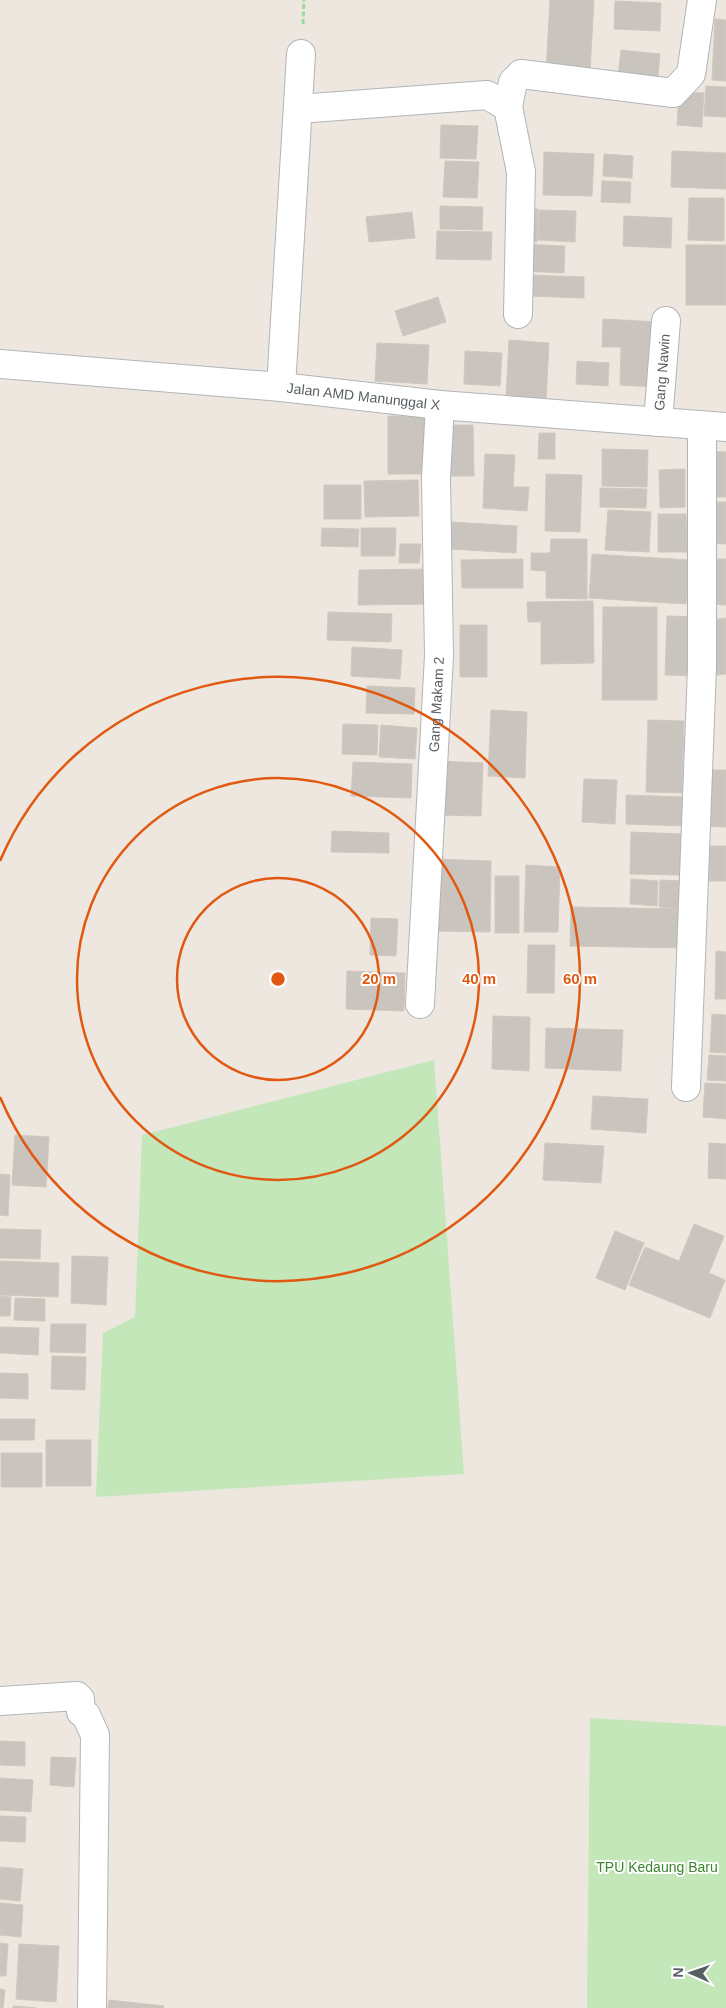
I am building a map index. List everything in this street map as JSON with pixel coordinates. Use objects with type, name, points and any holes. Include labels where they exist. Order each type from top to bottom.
[{"type":"street","points":[[518,314],[521,172],[508,107],[513,82],[521,74],[673,93],[691,74],[702,0]]},
{"type":"street","points":[[281,387],[301,54]]},
{"type":"street","points":[[298,109],[486,95],[508,107]]},
{"type":"street","name":"Gang Nawin","points":[[658,422],[666,321]]},
{"type":"street","name":"Jalan AMD Manunggal X","points":[[0,364],[281,387],[440,405],[714,426]]},
{"type":"street","name":"Gang Makam 2","points":[[420,1004],[439,656],[436,478],[440,405]]},
{"type":"street","points":[[686,1087],[702,667],[714,426]]},
{"type":"street","points":[[0,1701],[77,1696],[80,1700],[81,1712],[86,1715],[93,1730],[92,2008]]},
{"type":"green space","points":[[434,1060],[464,1474],[96,1497],[103,1333],[135,1317],[142,1135]]},
{"type":"green space","name":"TPU Kedaung Baru","points":[[590,1718],[726,1726],[726,2008],[587,2008]]},
{"type":"building","points":[[550,0],[594,0],[590,73],[546,70]]},
{"type":"building","points":[[615,1],[661,3],[660,31],[614,29]]},
{"type":"building","points":[[715,19],[726,20],[726,81],[712,80]]},
{"type":"building","points":[[621,50],[660,54],[657,88],[617,85]]},
{"type":"building","points":[[706,86],[726,87],[726,117],[704,116]]},
{"type":"building","points":[[679,92],[704,93],[702,127],[677,125]]},
{"type":"building","points":[[441,125],[478,126],[476,159],[440,158]]},
{"type":"building","points":[[672,151],[726,153],[726,189],[671,187]]},
{"type":"building","points":[[544,152],[594,154],[592,196],[543,195]]},
{"type":"building","points":[[604,154],[633,156],[632,178],[603,176]]},
{"type":"building","points":[[445,161],[479,162],[477,198],[443,197]]},
{"type":"building","points":[[602,181],[631,182],[630,203],[601,202]]},
{"type":"building","points":[[689,198],[724,198],[724,241],[688,240]]},
{"type":"building","points":[[440,206],[483,207],[482,230],[440,229]]},
{"type":"building","points":[[524,209],[538,209],[537,242],[523,242]]},
{"type":"building","points":[[539,210],[576,211],[575,242],[538,240]]},
{"type":"building","points":[[412,212],[415,238],[369,242],[366,217]]},
{"type":"building","points":[[624,216],[672,218],[671,248],[623,246]]},
{"type":"building","points":[[437,231],[492,232],[491,260],[436,259]]},
{"type":"building","points":[[524,244],[565,246],[564,273],[523,271]]},
{"type":"building","points":[[686,245],[726,245],[726,305],[686,305]]},
{"type":"building","points":[[529,275],[584,277],[584,298],[528,296]]},
{"type":"building","points":[[438,297],[446,322],[403,336],[395,311]]},
{"type":"building","points":[[603,319],[659,322],[655,387],[620,385],[621,347],[602,347]]},
{"type":"building","points":[[509,340],[549,343],[546,400],[506,397]]},
{"type":"building","points":[[377,343],[429,345],[427,384],[375,381]]},
{"type":"building","points":[[465,351],[502,353],[500,386],[464,384]]},
{"type":"building","points":[[577,361],[609,363],[608,386],[576,384]]},
{"type":"building","points":[[388,416],[425,416],[425,474],[388,474]]},
{"type":"building","points":[[445,425],[473,425],[474,476],[445,476]]},
{"type":"building","points":[[539,433],[555,433],[555,459],[538,459]]},
{"type":"building","points":[[602,449],[648,450],[647,487],[602,486]]},
{"type":"building","points":[[710,451],[726,452],[726,497],[708,497]]},
{"type":"building","points":[[485,454],[515,455],[513,487],[529,487],[527,511],[483,508]]},
{"type":"building","points":[[685,469],[685,507],[660,508],[659,470]]},
{"type":"building","points":[[546,474],[582,475],[580,532],[545,531]]},
{"type":"building","points":[[418,480],[419,516],[365,517],[364,481]]},
{"type":"building","points":[[324,485],[361,485],[361,519],[324,519]]},
{"type":"building","points":[[600,488],[647,489],[646,508],[600,507]]},
{"type":"building","points":[[709,502],[726,502],[726,544],[707,543]]},
{"type":"building","points":[[608,510],[651,512],[649,552],[605,550]]},
{"type":"building","points":[[658,514],[686,514],[687,552],[658,552]]},
{"type":"building","points":[[452,522],[517,526],[516,553],[450,549]]},
{"type":"building","points":[[322,528],[359,529],[358,547],[321,546]]},
{"type":"building","points":[[361,528],[396,528],[395,556],[361,556]]},
{"type":"building","points":[[551,539],[587,539],[587,599],[546,598],[546,571],[531,570],[531,553],[550,553]]},
{"type":"building","points":[[400,544],[421,544],[419,563],[399,563]]},
{"type":"building","points":[[592,554],[689,560],[686,604],[589,598]]},
{"type":"building","points":[[523,559],[523,588],[462,588],[461,560]]},
{"type":"building","points":[[711,559],[726,559],[726,605],[709,604]]},
{"type":"building","points":[[431,569],[431,604],[358,605],[359,570]]},
{"type":"building","points":[[593,601],[594,663],[541,664],[541,622],[528,622],[527,602]]},
{"type":"building","points":[[603,607],[657,607],[657,700],[602,700]]},
{"type":"building","points":[[328,612],[392,614],[391,642],[327,640]]},
{"type":"building","points":[[667,616],[698,617],[697,676],[665,675]]},
{"type":"building","points":[[726,618],[726,674],[709,676],[704,621]]},
{"type":"building","points":[[460,625],[487,625],[487,677],[460,677]]},
{"type":"building","points":[[352,647],[402,650],[400,679],[351,676]]},
{"type":"building","points":[[367,686],[415,688],[414,714],[366,713]]},
{"type":"building","points":[[491,710],[527,712],[525,778],[488,776]]},
{"type":"building","points":[[648,720],[684,721],[682,793],[646,792]]},
{"type":"building","points":[[343,724],[378,725],[377,755],[342,754]]},
{"type":"building","points":[[381,725],[417,728],[415,759],[379,757]]},
{"type":"building","points":[[439,761],[483,763],[481,816],[438,815]]},
{"type":"building","points":[[353,762],[412,764],[411,798],[351,796]]},
{"type":"building","points":[[702,770],[726,770],[726,827],[701,826]]},
{"type":"building","points":[[584,779],[617,780],[615,824],[582,822]]},
{"type":"building","points":[[626,795],[684,797],[684,826],[626,824]]},
{"type":"building","points":[[332,831],[389,833],[389,853],[331,852]]},
{"type":"building","points":[[631,832],[682,834],[680,875],[630,874]]},
{"type":"building","points":[[710,846],[726,846],[726,881],[709,881]]},
{"type":"building","points":[[436,859],[491,861],[490,932],[434,931]]},
{"type":"building","points":[[526,865],[560,867],[558,932],[524,932]]},
{"type":"building","points":[[495,876],[519,876],[519,933],[495,933]]},
{"type":"building","points":[[631,879],[658,881],[657,906],[630,904]]},
{"type":"building","points":[[660,880],[684,881],[683,909],[659,907]]},
{"type":"building","points":[[571,907],[686,909],[686,948],[570,946]]},
{"type":"building","points":[[371,918],[398,919],[396,956],[370,955]]},
{"type":"building","points":[[528,945],[555,945],[554,993],[527,993]]},
{"type":"building","points":[[716,951],[726,952],[726,999],[715,999]]},
{"type":"building","points":[[347,971],[405,973],[404,1011],[346,1009]]},
{"type":"building","points":[[712,1014],[726,1015],[726,1053],[710,1052]]},
{"type":"building","points":[[493,1016],[530,1017],[529,1071],[492,1069]]},
{"type":"building","points":[[546,1028],[623,1030],[621,1071],[545,1068]]},
{"type":"building","points":[[709,1055],[726,1056],[726,1081],[707,1080]]},
{"type":"building","points":[[705,1083],[726,1084],[726,1119],[703,1117]]},
{"type":"building","points":[[593,1096],[648,1099],[646,1133],[591,1129]]},
{"type":"building","points":[[15,1135],[49,1137],[46,1187],[12,1185]]},
{"type":"building","points":[[545,1143],[604,1146],[601,1183],[543,1180]]},
{"type":"building","points":[[709,1143],[726,1144],[726,1179],[708,1178]]},
{"type":"building","points":[[0,1174],[10,1175],[8,1216],[0,1215]]},
{"type":"building","points":[[694,1224],[724,1236],[709,1273],[725,1280],[710,1318],[629,1285],[645,1247],[679,1261]]},
{"type":"building","points":[[0,1229],[41,1230],[40,1259],[0,1258]]},
{"type":"building","points":[[615,1231],[644,1243],[625,1290],[596,1278]]},
{"type":"building","points":[[72,1256],[108,1257],[106,1305],[71,1303]]},
{"type":"building","points":[[0,1261],[59,1263],[58,1297],[0,1295]]},
{"type":"building","points":[[0,1296],[11,1297],[10,1316],[0,1316]]},
{"type":"building","points":[[15,1298],[45,1299],[45,1321],[14,1320]]},
{"type":"building","points":[[51,1324],[86,1324],[85,1353],[50,1352]]},
{"type":"building","points":[[0,1327],[39,1328],[38,1355],[0,1353]]},
{"type":"building","points":[[52,1356],[86,1357],[85,1390],[51,1389]]},
{"type":"building","points":[[0,1373],[28,1374],[28,1399],[0,1398]]},
{"type":"building","points":[[0,1419],[35,1419],[34,1440],[0,1440]]},
{"type":"building","points":[[46,1440],[91,1440],[91,1486],[46,1486]]},
{"type":"building","points":[[1,1453],[42,1453],[42,1487],[1,1487]]},
{"type":"building","points":[[0,1741],[25,1742],[25,1766],[0,1765]]},
{"type":"building","points":[[51,1757],[76,1758],[74,1787],[50,1785]]},
{"type":"building","points":[[0,1778],[33,1780],[31,1812],[0,1810]]},
{"type":"building","points":[[0,1816],[26,1817],[25,1842],[0,1841]]},
{"type":"building","points":[[0,1867],[23,1869],[20,1901],[0,1899]]},
{"type":"building","points":[[0,1903],[23,1905],[21,1937],[0,1935]]},
{"type":"building","points":[[0,1943],[8,1944],[6,1976],[0,1976]]},
{"type":"building","points":[[19,1944],[59,1946],[56,2002],[16,1999]]},
{"type":"building","points":[[0,1989],[5,1990],[3,2008],[0,2008]]},
{"type":"building","points":[[109,2000],[164,2006],[163,2008],[108,2008]]},
{"type":"building","points":[[13,2006],[36,2008],[13,2008]]}]
